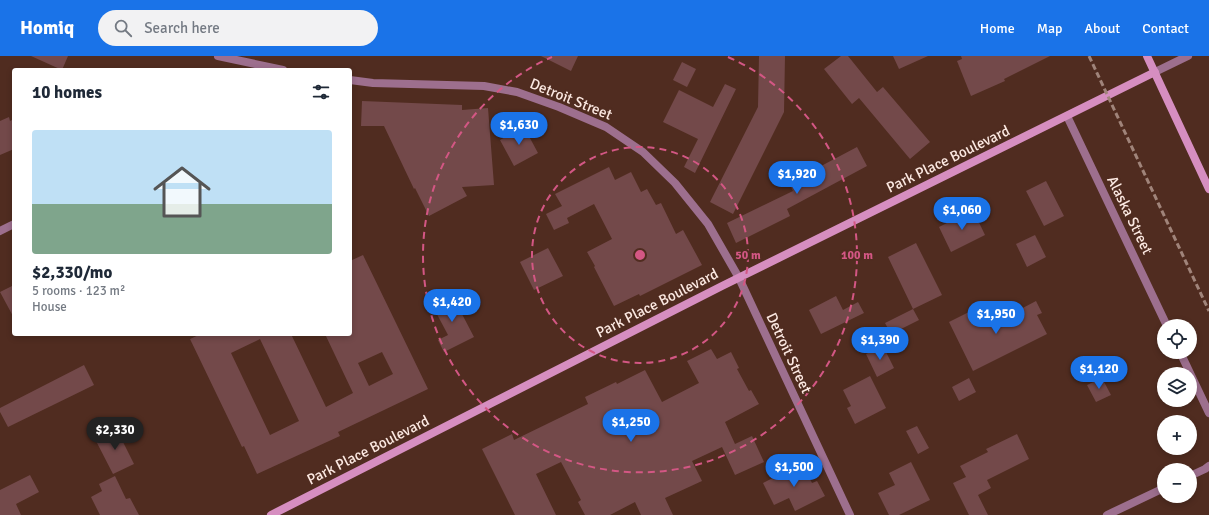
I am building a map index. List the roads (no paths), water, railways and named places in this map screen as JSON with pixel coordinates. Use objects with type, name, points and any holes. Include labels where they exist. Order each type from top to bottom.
[{"type":"street","points":[[218,56],[274,68]]},
{"type":"street","points":[[1147,56],[1209,189]]},
{"type":"street","name":"Park Place Boulevard","points":[[271,515],[739,278],[1188,56]]},
{"type":"street","name":"Detroit Street","points":[[352,80],[373,83],[484,86],[510,91],[560,107],[606,126],[643,152],[675,183],[708,224],[739,278],[850,515]]},
{"type":"street","name":"Alaska Street","points":[[1067,116],[1164,319]]},
{"type":"street","points":[[0,231],[12,225]]},
{"type":"street","points":[[1183,359],[1209,413]]},
{"type":"street","points":[[1197,473],[1209,466]]},
{"type":"street","points":[[1107,515],[1157,491]]},
{"type":"railway","points":[[1089,56],[1209,311]]}]
